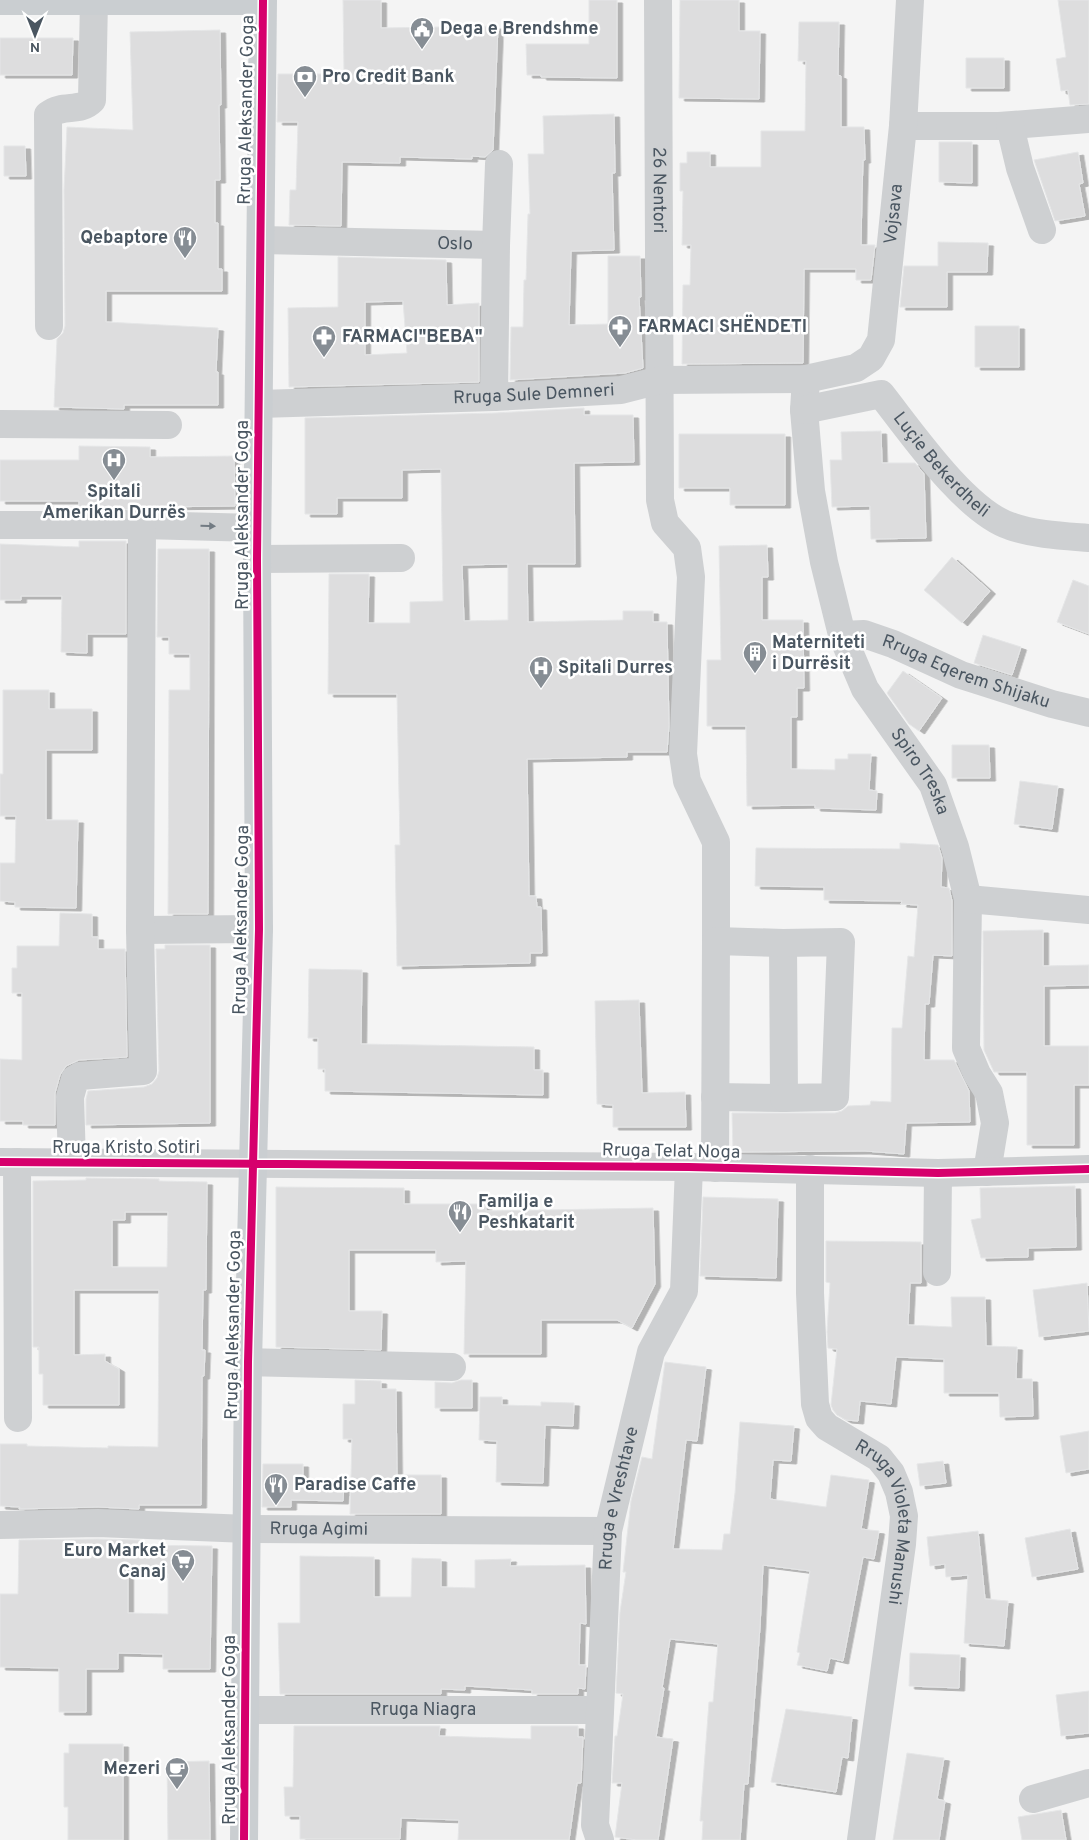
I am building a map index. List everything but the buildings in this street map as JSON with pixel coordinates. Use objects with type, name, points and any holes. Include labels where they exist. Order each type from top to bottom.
[{"type":"main road","points":[[0,1],[263,0]]},
{"type":"main road","name":"Rruga Aleksander Goga","points":[[244,1840],[248,1362],[259,929],[257,528],[263,0]]},
{"type":"street","points":[[49,326],[48,115],[56,109],[86,106],[92,100],[94,0]]},
{"type":"street","name":"26 Nentori","points":[[658,0],[660,500],[665,523],[687,548],[692,577],[683,754],[687,782],[716,842],[716,941]]},
{"type":"street","name":"Vojsava","points":[[806,379],[856,368],[871,358],[881,340],[903,126],[910,0]]},
{"type":"street","points":[[903,126],[1010,126],[1089,119]]},
{"type":"street","points":[[1010,126],[1020,168],[1042,230]]},
{"type":"street","points":[[496,245],[499,164]]},
{"type":"street","name":"Oslo","points":[[260,240],[496,245],[494,397]]},
{"type":"street","name":"Rruga Sule Demneri","points":[[259,404],[494,397],[621,390],[660,380],[806,379]]},
{"type":"street","name":"Spiro Treska","points":[[806,379],[804,410],[811,491],[824,562],[842,635],[864,689],[933,785],[955,847],[968,899],[966,1048],[977,1074],[989,1094],[995,1123],[987,1172]]},
{"type":"street","name":"Luçie Bekerdheli","points":[[804,410],[881,394],[948,479],[985,513],[1008,526],[1035,533],[1089,538]]},
{"type":"street","points":[[0,424],[168,425]]},
{"type":"street","points":[[0,525],[142,525],[257,528]]},
{"type":"street","points":[[72,1162],[70,1097],[75,1078],[143,1071],[140,930],[142,525]]},
{"type":"street","points":[[257,559],[401,558]]},
{"type":"street","name":"Rruga Eqerem Shijaku","points":[[842,635],[864,634],[893,644],[961,675],[1052,704],[1089,713]]},
{"type":"street","points":[[968,899],[1089,910]]},
{"type":"street","points":[[140,930],[259,929]]},
{"type":"street","points":[[715,1097],[835,1097],[841,942],[716,941]]},
{"type":"street","name":"Rruga e Vreshtave","points":[[600,1840],[595,1825],[608,1531],[651,1352],[684,1291],[702,1168],[715,1097],[716,941]]},
{"type":"street","points":[[783,943],[784,1098]]},
{"type":"street","points":[[9,1162],[18,1418]]},
{"type":"street","name":"Rruga Kristo Sotiri","points":[[9,1162],[252,1164]]},
{"type":"street","name":"Rruga Telat Noga","points":[[252,1164],[810,1169],[938,1173],[1089,1169]]},
{"type":"street","name":"Rruga Violeta Manushi","points":[[810,1169],[810,1293],[814,1404],[819,1418],[827,1427],[879,1458],[891,1473],[904,1516],[902,1544],[861,1840]]},
{"type":"street","points":[[937,1272],[938,1173]]},
{"type":"street","points":[[248,1362],[452,1367]]},
{"type":"street","name":"Rruga Agimi","points":[[0,1524],[98,1523],[248,1529],[608,1531]]},
{"type":"street","name":"Rruga Niagra","points":[[245,1710],[600,1710]]},
{"type":"street","points":[[1033,1799],[1089,1783]]},
{"type":"cycle path","points":[[244,1840],[248,1362],[259,929],[257,559],[263,0]]},
{"type":"cycle path","points":[[0,1162],[689,1167],[938,1173],[1089,1169]]},
{"type":"place","name":"Dega e Brendshme","points":[[422,50]]},
{"type":"place","name":"Pro Credit Bank","points":[[305,98]]},
{"type":"place","name":"Qebaptore","points":[[185,259]]},
{"type":"place","name":"FARMACI SHËNDETI","points":[[620,348]]},
{"type":"place","name":"FARMACI\"BEBA\"","points":[[324,358]]},
{"type":"place","name":"Spitali Amerikan Durrës","points":[[114,481]]},
{"type":"place","name":"Materniteti i Durrësit","points":[[755,674]]},
{"type":"place","name":"Spitali Durres","points":[[541,689]]},
{"type":"place","name":"Familja e Peshkatarit","points":[[460,1233]]},
{"type":"place","name":"Paradise Caffe","points":[[276,1506]]},
{"type":"place","name":"Euro Market Canaj","points":[[183,1582]]},
{"type":"place","name":"Mezeri","points":[[177,1790]]}]
